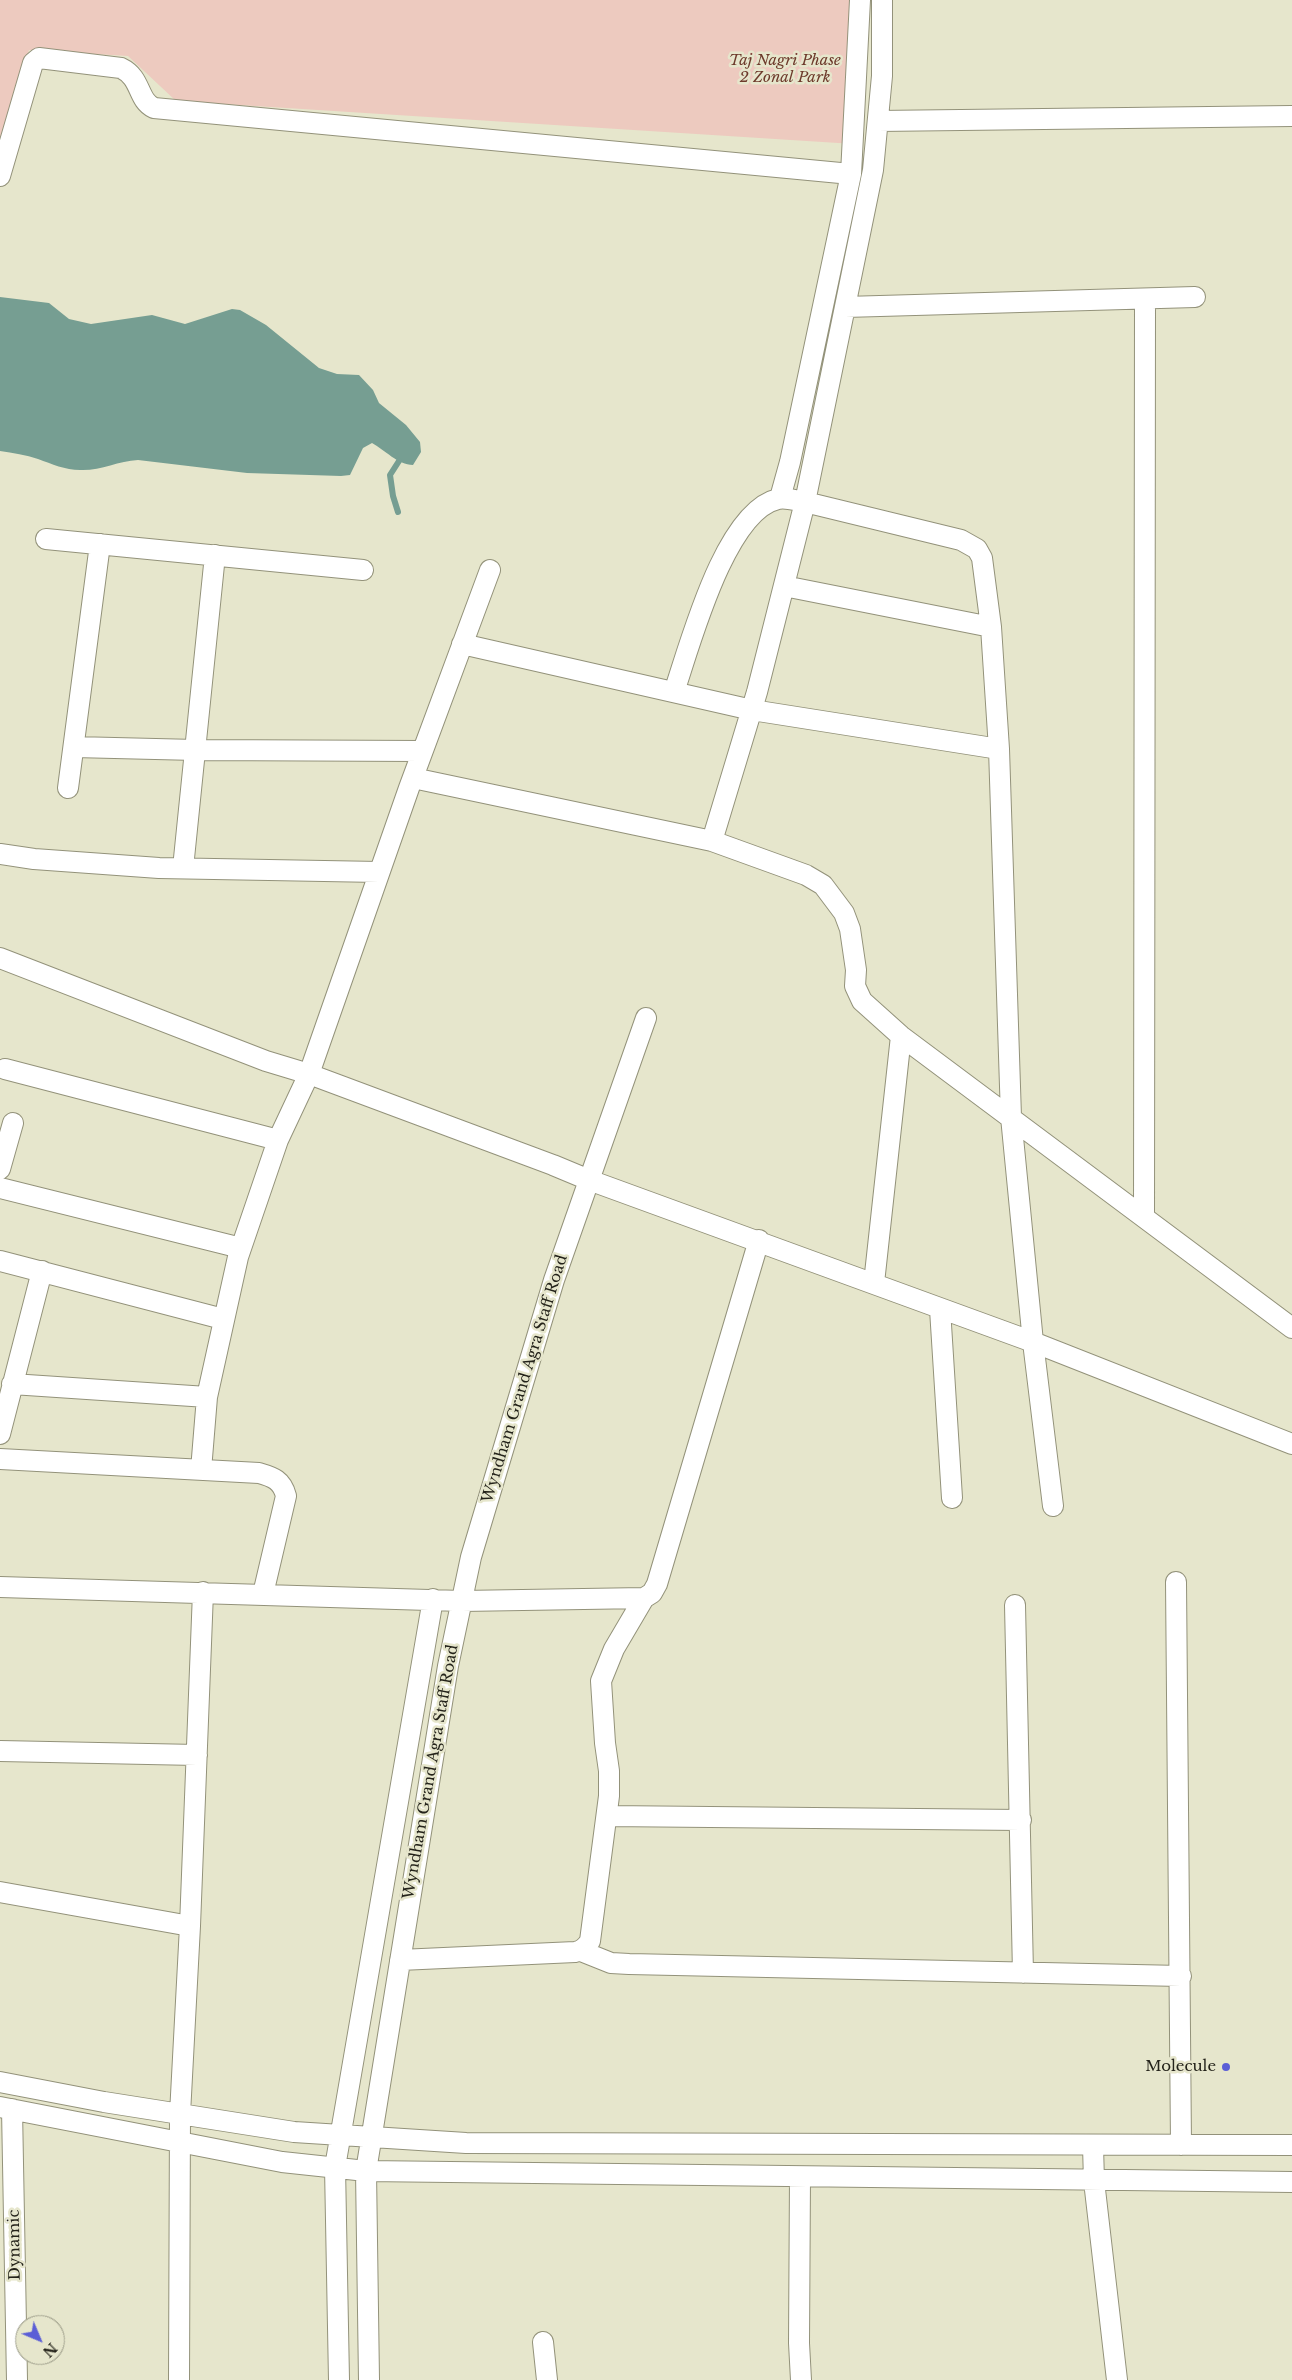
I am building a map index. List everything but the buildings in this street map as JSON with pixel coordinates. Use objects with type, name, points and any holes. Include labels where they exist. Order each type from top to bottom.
[{"type":"street","points":[[780,498],[790,462],[851,174],[860,0]]},
{"type":"street","points":[[712,841],[752,710],[805,502],[873,170],[882,76],[882,0]]},
{"type":"street","points":[[0,176],[33,63],[39,58],[121,68],[130,72],[135,78],[144,100],[154,108],[851,174]]},
{"type":"street","points":[[878,121],[1292,116]]},
{"type":"street","points":[[845,307],[1195,297]]},
{"type":"street","points":[[1144,299],[1144,1217]]},
{"type":"street","points":[[674,692],[708,590],[733,540],[762,506],[780,498],[805,502],[970,544],[977,549],[982,558],[991,627],[999,749],[1011,1117],[1033,1342],[1053,1506]]},
{"type":"street","points":[[46,539],[363,570]]},
{"type":"street","points":[[68,788],[100,544]]},
{"type":"street","points":[[183,868],[215,555]]},
{"type":"street","points":[[201,1470],[207,1397],[223,1319],[242,1248],[278,1140],[309,1074],[412,778],[490,570]]},
{"type":"street","points":[[784,586],[991,627]]},
{"type":"street","points":[[462,644],[752,710],[999,749]]},
{"type":"street","points":[[74,747],[196,750],[422,751]]},
{"type":"street","points":[[412,778],[712,841],[806,875],[823,885],[844,913],[851,938],[856,970],[855,986],[862,1001],[901,1036],[1292,1328]]},
{"type":"street","points":[[0,854],[34,860],[183,868],[379,872]]},
{"type":"street","points":[[0,958],[266,1061],[309,1074],[553,1165],[588,1180],[759,1240],[940,1309],[1033,1342],[1292,1444]]},
{"type":"street","name":"Wyndham Grand Agra Staff Road","points":[[369,2380],[366,2170],[448,1666],[471,1557],[554,1280],[646,1018]]},
{"type":"street","points":[[874,1284],[901,1036]]},
{"type":"street","points":[[5,1069],[278,1140]]},
{"type":"street","points":[[0,1169],[12,1123]]},
{"type":"street","points":[[0,1188],[242,1248]]},
{"type":"street","points":[[581,1951],[590,1941],[607,1816],[609,1771],[601,1682],[614,1650],[644,1598],[652,1593],[657,1584],[759,1240]]},
{"type":"street","points":[[0,1261],[223,1319]]},
{"type":"street","points":[[0,1434],[42,1272]]},
{"type":"street","points":[[940,1309],[952,1498]]},
{"type":"street","points":[[12,1384],[207,1397]]},
{"type":"street","points":[[0,1459],[259,1473],[276,1478],[283,1487],[286,1496],[263,1594]]},
{"type":"street","points":[[1176,1582],[1181,1976],[1181,2145]]},
{"type":"street","points":[[0,1587],[462,1601],[644,1598]]},
{"type":"street","points":[[179,2380],[180,2114],[190,1926],[203,1592]]},
{"type":"street","points":[[339,2380],[335,2167],[433,1599]]},
{"type":"street","points":[[1015,1605],[1023,1973]]},
{"type":"street","points":[[0,1750],[197,1755]]},
{"type":"street","points":[[607,1816],[1021,1820]]},
{"type":"street","points":[[0,1892],[190,1926]]},
{"type":"street","points":[[400,1960],[581,1951],[611,1963],[629,1964],[1181,1976]]},
{"type":"street","points":[[0,2082],[294,2132],[476,2143],[1292,2145]]},
{"type":"street","points":[[6,2108],[282,2162],[366,2170],[1094,2181],[1292,2182]]},
{"type":"street","name":"Dynamic","points":[[6,2108],[18,2380]]},
{"type":"street","points":[[1092,2146],[1094,2181],[1117,2380]]},
{"type":"street","points":[[800,2177],[799,2343],[801,2380]]},
{"type":"street","points":[[543,2342],[547,2380]]},
{"type":"green space","name":"Taj Nagri Phase 2 Zonal Park","points":[[0,0],[866,0],[854,144],[176,101],[128,56],[29,50],[0,148]]},
{"type":"water","points":[[0,297],[49,303],[69,319],[91,324],[152,315],[185,324],[232,309],[240,310],[266,325],[319,368],[337,374],[359,375],[373,390],[379,403],[406,425],[420,442],[421,452],[413,465],[407,464],[397,460],[372,443],[363,448],[350,475],[341,476],[247,473],[138,460],[95,469],[74,470],[29,456],[0,451]]},
{"type":"waterway","points":[[398,512],[393,496],[390,475],[399,461]]},
{"type":"place","name":"Molecule","points":[[1226,2067]]}]
